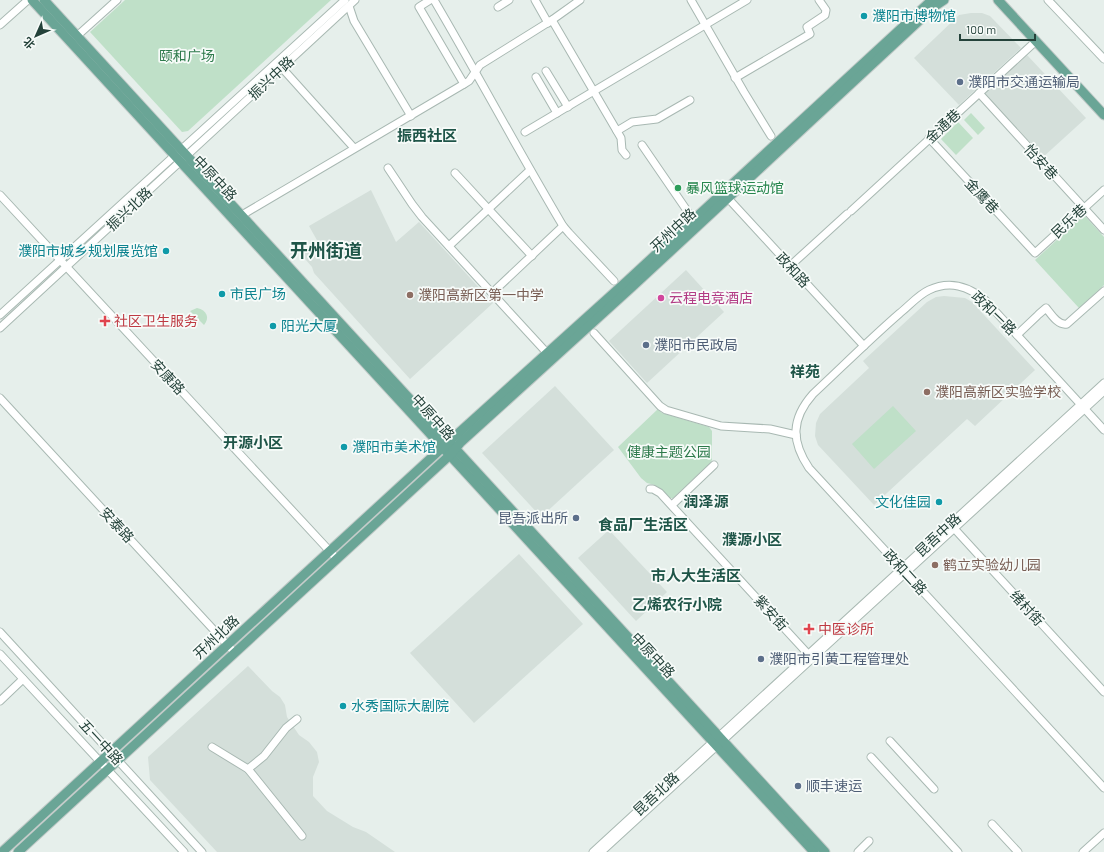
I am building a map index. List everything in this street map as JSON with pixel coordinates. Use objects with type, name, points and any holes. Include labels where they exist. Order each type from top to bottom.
[{"type":"main road","name":"中原中路","points":[[32,0],[181,155],[446,444]]},
{"type":"main road","name":"中原中路","points":[[44,0],[181,155],[242,215],[453,452],[718,741],[825,852]]},
{"type":"main road","name":"开州中路","points":[[453,452],[460,443],[725,196],[932,0]]},
{"type":"main road","name":"开州中路","points":[[446,444],[944,0]]},
{"type":"main road","points":[[998,0],[1104,115]]},
{"type":"main road","points":[[1007,0],[1104,106]]},
{"type":"main road","name":"开州北路","points":[[2,852],[446,444]]},
{"type":"main road","name":"开州北路","points":[[18,852],[453,452]]},
{"type":"main road","name":"中原中路","points":[[718,741],[814,852]]},
{"type":"street","points":[[0,25],[28,0]]},
{"type":"street","points":[[77,36],[116,0]]},
{"type":"street","name":"振兴中路","points":[[181,155],[347,3],[355,0]]},
{"type":"street","points":[[430,0],[419,6],[464,84]]},
{"type":"street","points":[[434,0],[475,70],[530,170],[569,234],[614,281]]},
{"type":"street","points":[[498,7],[509,0]]},
{"type":"street","points":[[535,0],[550,21],[617,131],[621,138],[622,150],[626,155]]},
{"type":"street","points":[[242,215],[469,81],[475,70],[480,65],[550,21],[580,0]]},
{"type":"street","points":[[691,0],[771,136]]},
{"type":"street","points":[[525,132],[746,0]]},
{"type":"street","points":[[736,78],[810,34],[807,27],[825,15],[826,10],[819,0]]},
{"type":"street","points":[[1048,0],[1104,59]]},
{"type":"street","points":[[347,3],[354,21],[411,116]]},
{"type":"street","name":"振兴中路","points":[[181,155],[282,68],[347,3]]},
{"type":"street","name":"金通巷","points":[[790,266],[1036,40]]},
{"type":"street","points":[[282,68],[354,148]]},
{"type":"street","points":[[546,71],[568,107]]},
{"type":"street","points":[[536,77],[557,113]]},
{"type":"street","name":"怡安巷","points":[[979,93],[1104,230]]},
{"type":"street","points":[[617,131],[632,122],[657,119],[690,100]]},
{"type":"street","name":"金鹰巷","points":[[929,138],[1035,253]]},
{"type":"street","points":[[642,145],[688,212]]},
{"type":"street","name":"振兴北路","points":[[0,315],[60,260],[181,155]]},
{"type":"street","name":"振兴北路","points":[[0,328],[67,267],[181,155]]},
{"type":"street","points":[[388,168],[412,204],[547,353]]},
{"type":"street","points":[[449,246],[530,170]]},
{"type":"street","points":[[455,173],[532,256]]},
{"type":"street","name":"民乐巷","points":[[1035,253],[1104,190]]},
{"type":"street","name":"安康路","points":[[0,195],[337,559]]},
{"type":"street","name":"政和路","points":[[725,196],[864,346]]},
{"type":"street","points":[[492,293],[564,226]]},
{"type":"street","name":"政和一路","points":[[864,346],[929,290],[947,286],[956,286],[974,291],[999,315],[1104,430]]},
{"type":"street","points":[[1016,335],[1046,308],[1060,323],[1064,325],[1067,324],[1104,291]]},
{"type":"street","points":[[594,333],[660,406],[666,410],[721,426],[770,429],[796,434]]},
{"type":"street","name":"政和二路","points":[[864,346],[808,400],[800,413],[796,424],[798,448],[809,468],[1104,788]]},
{"type":"street","name":"昆吾中路","points":[[718,741],[1082,407],[1104,383]]},
{"type":"street","name":"昆吾中路","points":[[1082,407],[1104,391]]},
{"type":"street","name":"安泰路","points":[[0,398],[235,653]]},
{"type":"street","points":[[672,505],[714,465]]},
{"type":"street","name":"紫安街","points":[[650,489],[660,493],[672,505],[808,654]]},
{"type":"street","name":"绪村街","points":[[952,526],[1104,692]]},
{"type":"street","name":"昆吾中路","points":[[718,741],[808,654],[904,571]]},
{"type":"street","name":"五一中路","points":[[0,632],[202,852]]},
{"type":"street","name":"五一中路","points":[[0,654],[184,852]]},
{"type":"street","points":[[0,701],[23,679]]},
{"type":"street","points":[[248,769],[264,756],[286,728],[297,719]]},
{"type":"street","name":"昆吾北路","points":[[593,852],[718,741]]},
{"type":"street","name":"昆吾北路","points":[[601,852],[718,741]]},
{"type":"street","points":[[890,741],[934,789]]},
{"type":"street","points":[[212,747],[248,769],[302,836]]},
{"type":"street","points":[[871,757],[958,852]]},
{"type":"street","points":[[992,824],[1018,852]]},
{"type":"street","points":[[1083,852],[1104,834]]},
{"type":"street","points":[[858,852],[869,841]]},
{"type":"shaded area","name":"濮阳市交通运输局","points":[[982,13],[990,16],[1021,48],[959,105],[914,58],[959,15]]},
{"type":"shaded area","points":[[1027,55],[1086,118],[1042,158],[984,95]]},
{"type":"shaded area","name":"濮阳高新区第一中学","points":[[371,190],[396,242],[419,222],[493,303],[410,379],[314,273],[312,267],[300,253],[318,242],[309,226]]},
{"type":"shaded area","points":[[686,270],[724,312],[647,383],[609,341]]},
{"type":"shaded area","name":"濮阳高新区实验学校","points":[[944,296],[965,298],[972,302],[1035,370],[975,426],[967,419],[874,505],[818,445],[815,436],[816,423],[820,414],[869,368],[863,361],[927,302],[936,297]]},
{"type":"shaded area","points":[[555,386],[614,450],[541,517],[482,453]]},
{"type":"shaded area","points":[[609,530],[667,592],[636,621],[578,558]]},
{"type":"shaded area","points":[[519,554],[583,624],[474,723],[410,653]]},
{"type":"shaded area","points":[[248,666],[272,691],[280,697],[285,705],[287,717],[299,735],[309,742],[317,752],[319,762],[313,777],[313,796],[327,811],[353,827],[366,832],[395,852],[217,852],[150,780],[148,757]]},
{"type":"green space","name":"颐和广场","points":[[125,0],[331,0],[188,131],[182,132],[90,32]]},
{"type":"green space","points":[[971,113],[985,128],[978,135],[964,120]]},
{"type":"green space","points":[[958,122],[973,138],[956,155],[941,139]]},
{"type":"green space","points":[[1084,215],[1104,237],[1104,285],[1079,308],[1035,260]]},
{"type":"green space","points":[[197,308],[205,312],[207,320],[204,325],[190,311]]},
{"type":"green space","points":[[893,406],[916,431],[874,469],[852,444]]},
{"type":"green space","name":"健康主题公园","points":[[658,409],[662,413],[709,427],[712,431],[712,460],[673,498],[670,498],[658,487],[647,483],[641,478],[618,447]]},
{"type":"place","name":"濮阳市博物馆","points":[[864,16]]},
{"type":"place","name":"濮阳市交通运输局","points":[[960,82]]},
{"type":"place","name":"暴风篮球运动馆","points":[[678,188]]},
{"type":"place","name":"濮阳市城乡规划展览馆","points":[[166,251]]},
{"type":"place","name":"市民广场","points":[[222,294]]},
{"type":"place","name":"濮阳高新区第一中学","points":[[410,295]]},
{"type":"place","name":"云程电竞酒店","points":[[661,298]]},
{"type":"place","name":"社区卫生服务","points":[[105,321]]},
{"type":"place","name":"阳光大厦","points":[[273,326]]},
{"type":"place","name":"濮阳市民政局","points":[[646,345]]},
{"type":"place","name":"濮阳高新区实验学校","points":[[927,392]]},
{"type":"place","name":"濮阳市美术馆","points":[[344,447]]},
{"type":"place","name":"文化佳园","points":[[939,502]]},
{"type":"place","name":"昆吾派出所","points":[[576,518]]},
{"type":"place","name":"鹤立实验幼儿园","points":[[935,565]]},
{"type":"place","name":"中医诊所","points":[[809,629]]},
{"type":"place","name":"濮阳市引黄工程管理处","points":[[761,659]]},
{"type":"place","name":"水秀国际大剧院","points":[[343,706]]},
{"type":"place","name":"顺丰速运","points":[[798,786]]},
{"type":"district","name":"振西社区","points":[[427,136]]},
{"type":"district","name":"开州街道","points":[[326,251]]},
{"type":"district","name":"祥苑","points":[[805,372]]},
{"type":"district","name":"开源小区","points":[[253,443]]},
{"type":"district","name":"润泽源","points":[[706,502]]},
{"type":"district","name":"食品厂生活区","points":[[643,525]]},
{"type":"district","name":"濮源小区","points":[[752,540]]},
{"type":"district","name":"市人大生活区","points":[[696,576]]},
{"type":"district","name":"乙烯农行小院","points":[[677,605]]}]
